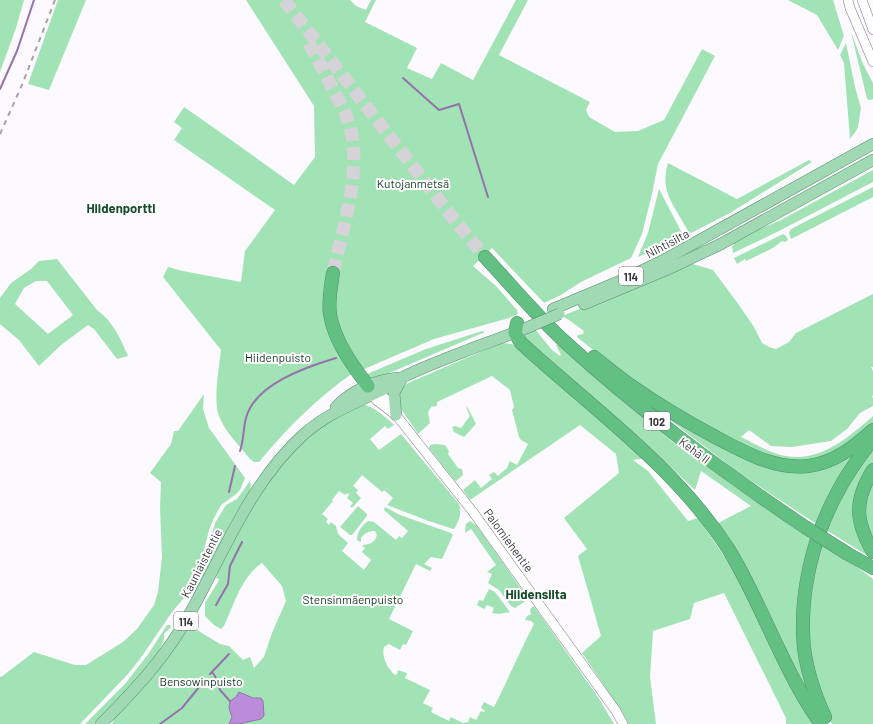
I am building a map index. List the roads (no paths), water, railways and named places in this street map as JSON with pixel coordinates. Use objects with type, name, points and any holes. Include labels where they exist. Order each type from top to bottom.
[{"type":"highway","name":"Kehä II","points":[[485,257],[563,340],[620,391],[703,456],[804,527],[870,567]]},
{"type":"highway","points":[[333,273],[330,313],[333,328],[343,348],[372,390]]},
{"type":"highway","points":[[523,298],[631,386],[701,429],[746,453],[763,460],[794,467],[819,464],[846,452],[873,430]]},
{"type":"highway","points":[[522,326],[521,343],[662,468],[703,514],[729,550],[801,691],[821,724]]},
{"type":"highway","points":[[828,724],[818,703],[812,685],[804,648],[804,608],[809,568],[822,526],[835,495],[858,458],[873,439]]},
{"type":"highway","points":[[873,470],[864,486],[858,510],[862,532],[873,552]]},
{"type":"main road","name":"Nihtisilta","points":[[372,390],[388,379],[403,377],[467,350],[556,311],[662,261],[873,144]]},
{"type":"main road","name":"Nihtisilta","points":[[556,311],[666,270],[710,250],[873,160]]},
{"type":"main road","points":[[396,414],[394,393],[403,377]]},
{"type":"main road","name":"Kauniaistentie","points":[[101,724],[137,687],[170,647],[189,616],[241,514],[263,480],[302,436],[327,416],[343,400],[372,390]]},
{"type":"street","points":[[848,0],[873,62]]},
{"type":"street","points":[[862,0],[873,30]]},
{"type":"street","name":"Palomiehentie","points":[[372,390],[383,406],[396,414],[478,518],[616,711],[623,724]]},
{"type":"waterway","points":[[0,89],[17,51],[34,0]]},
{"type":"waterway","points":[[403,78],[439,110],[459,104],[488,197]]},
{"type":"waterway","points":[[240,451],[246,418],[251,406],[260,396],[271,386],[283,379],[311,366],[336,358]]},
{"type":"waterway","points":[[229,492],[235,466]]},
{"type":"waterway","points":[[216,605],[228,584],[230,566],[242,542]]},
{"type":"waterway","points":[[210,674],[229,654]]},
{"type":"waterway","points":[[212,672],[220,690],[230,701]]},
{"type":"waterway","points":[[160,724],[182,708],[204,681]]},
{"type":"tunnel","points":[[284,0],[456,222],[485,257]]},
{"type":"tunnel","points":[[309,43],[346,115],[350,125],[353,148],[354,165],[352,184],[333,273]]},
{"type":"railway","points":[[0,134],[22,85],[55,0]]},
{"type":"district","name":"Hiidenportti","points":[[121,208]]},
{"type":"district","name":"Hiidensilta","points":[[536,594]]},
{"type":"park label","name":"Kutojanmetsä","points":[[413,183]]},
{"type":"park label","name":"Hiidenpuisto","points":[[278,357]]},
{"type":"park label","name":"Stensinmäenpuisto","points":[[353,599]]},
{"type":"park label","name":"Bensowinpuisto","points":[[201,681]]}]
